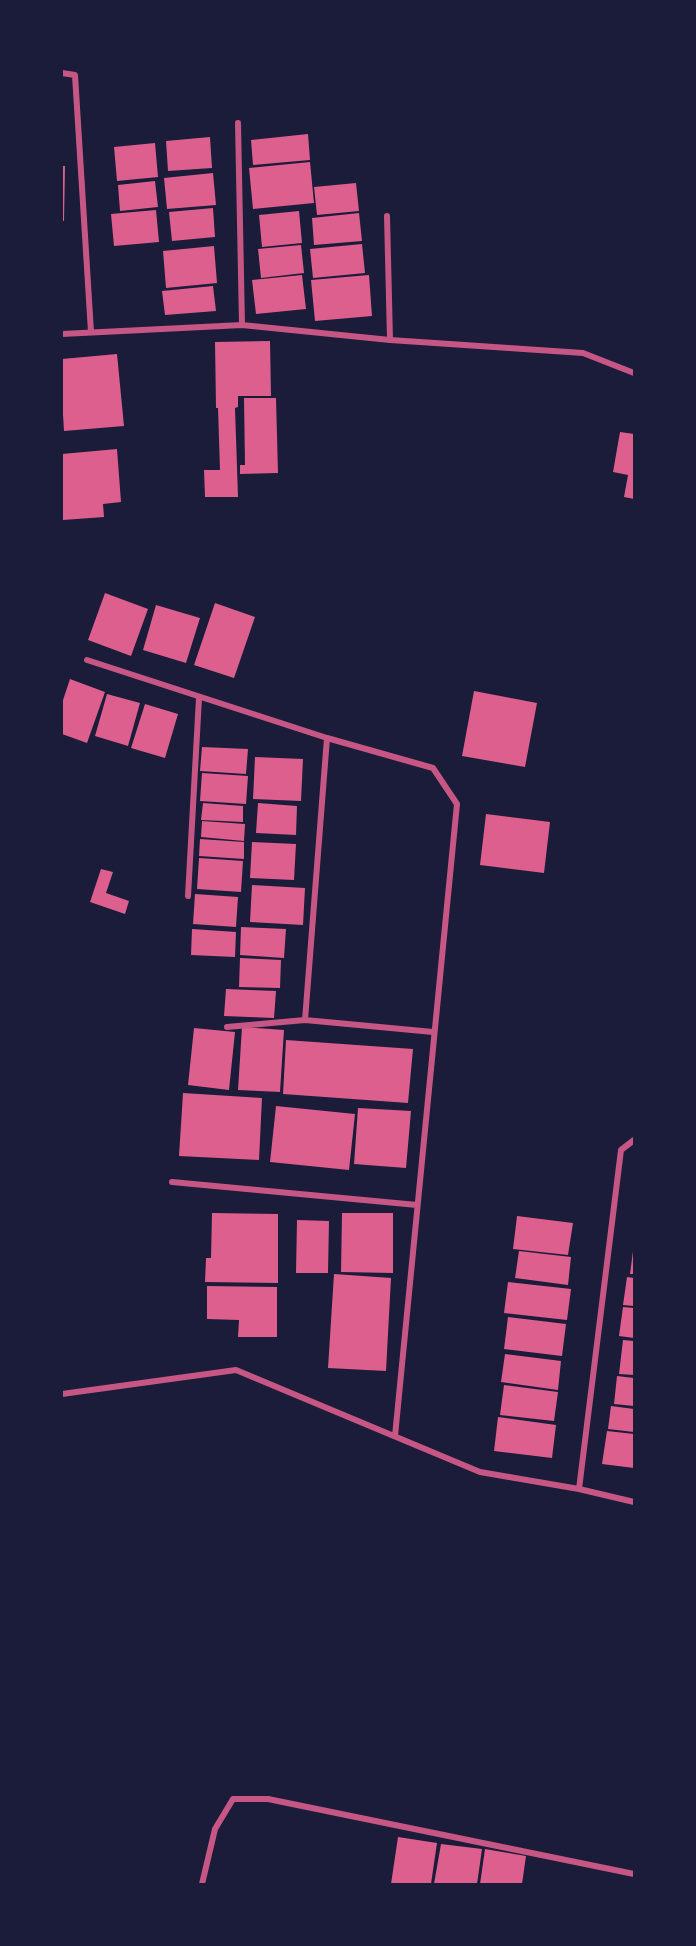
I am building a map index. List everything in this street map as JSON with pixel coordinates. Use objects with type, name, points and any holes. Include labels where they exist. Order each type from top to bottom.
[{"type":"street","points":[[62,73],[75,75],[91,332]]},
{"type":"street","points":[[238,123],[242,325]]},
{"type":"street","points":[[387,216],[390,340]]},
{"type":"street","points":[[62,334],[242,325],[390,340],[583,353],[634,373]]},
{"type":"street","points":[[87,660],[327,738],[433,768],[457,804],[395,1436]]},
{"type":"street","points":[[188,896],[199,698]]},
{"type":"street","points":[[305,1020],[327,738]]},
{"type":"street","points":[[227,1027],[305,1020],[434,1032]]},
{"type":"street","points":[[579,1489],[621,1150],[634,1140]]},
{"type":"street","points":[[172,1182],[417,1205]]},
{"type":"street","points":[[62,1394],[236,1370],[480,1472],[579,1489],[634,1502]]},
{"type":"street","points":[[202,1884],[215,1829],[233,1799],[268,1799],[634,1874]]},
{"type":"building","points":[[308,134],[310,160],[253,165],[251,140]]},
{"type":"building","points":[[210,137],[212,168],[168,171],[166,141]]},
{"type":"building","points":[[155,143],[158,177],[117,181],[114,147]]},
{"type":"building","points":[[310,162],[314,203],[253,209],[249,168]]},
{"type":"building","points":[[62,166],[65,166],[64,221],[62,221]]},
{"type":"building","points":[[213,173],[216,205],[167,209],[164,178]]},
{"type":"building","points":[[155,181],[158,207],[120,211],[118,185]]},
{"type":"building","points":[[356,183],[359,211],[317,215],[314,187]]},
{"type":"building","points":[[213,208],[215,237],[172,241],[169,212]]},
{"type":"building","points":[[156,210],[159,242],[114,246],[111,214]]},
{"type":"building","points":[[299,211],[302,243],[262,247],[259,215]]},
{"type":"building","points":[[359,213],[362,241],[314,245],[312,218]]},
{"type":"building","points":[[362,244],[365,273],[313,278],[310,249]]},
{"type":"building","points":[[301,245],[304,273],[261,278],[258,249]]},
{"type":"building","points":[[214,246],[217,283],[166,288],[163,251]]},
{"type":"building","points":[[302,275],[306,309],[256,314],[252,280]]},
{"type":"building","points":[[369,275],[372,316],[315,321],[311,280]]},
{"type":"building","points":[[213,286],[216,311],[165,315],[162,291]]},
{"type":"building","points":[[270,341],[271,396],[238,396],[238,407],[235,408],[238,497],[205,497],[204,470],[220,470],[215,342]]},
{"type":"building","points":[[117,354],[124,426],[64,431],[62,359]]},
{"type":"building","points":[[244,398],[276,398],[278,473],[240,474],[240,465],[245,465]]},
{"type":"building","points":[[620,432],[634,434],[634,499],[624,497],[628,475],[613,472]]},
{"type":"building","points":[[117,449],[121,502],[103,504],[104,517],[63,520],[62,454]]},
{"type":"building","points":[[105,593],[148,609],[131,656],[88,640]]},
{"type":"building","points":[[215,603],[255,617],[234,678],[194,665]]},
{"type":"building","points":[[156,605],[200,618],[186,663],[143,650]]},
{"type":"building","points":[[70,679],[105,692],[87,743],[62,734],[62,703]]},
{"type":"building","points":[[474,691],[537,703],[525,767],[462,756]]},
{"type":"building","points":[[107,694],[140,703],[128,746],[95,736]]},
{"type":"building","points":[[145,704],[178,714],[165,758],[131,748]]},
{"type":"building","points":[[202,747],[248,749],[246,774],[200,771]]},
{"type":"building","points":[[255,757],[303,759],[301,801],[253,799]]},
{"type":"building","points":[[202,773],[248,776],[246,804],[200,801]]},
{"type":"building","points":[[203,803],[243,806],[243,822],[201,820]]},
{"type":"building","points":[[258,803],[297,806],[296,835],[256,833]]},
{"type":"building","points":[[486,814],[550,822],[544,873],[480,865]]},
{"type":"building","points":[[202,821],[245,824],[244,841],[201,837]]},
{"type":"building","points":[[200,839],[244,842],[244,859],[199,856]]},
{"type":"building","points":[[252,842],[296,844],[294,880],[250,878]]},
{"type":"building","points":[[199,858],[243,861],[241,892],[197,889]]},
{"type":"building","points":[[101,869],[113,872],[106,893],[129,901],[125,914],[90,902]]},
{"type":"building","points":[[252,885],[305,888],[303,925],[250,922]]},
{"type":"building","points":[[195,894],[238,897],[236,927],[193,924]]},
{"type":"building","points":[[241,927],[286,929],[284,958],[240,955]]},
{"type":"building","points":[[192,929],[236,932],[235,957],[191,955]]},
{"type":"building","points":[[240,958],[281,960],[280,988],[239,987]]},
{"type":"building","points":[[226,989],[276,991],[274,1018],[224,1016]]},
{"type":"building","points":[[242,1027],[284,1030],[280,1092],[238,1090]]},
{"type":"building","points":[[194,1028],[235,1032],[229,1090],[188,1085]]},
{"type":"building","points":[[286,1040],[413,1049],[408,1103],[283,1094]]},
{"type":"building","points":[[183,1093],[262,1098],[259,1160],[179,1156]]},
{"type":"building","points":[[276,1106],[355,1114],[349,1170],[270,1162]]},
{"type":"building","points":[[358,1108],[411,1111],[406,1168],[354,1164]]},
{"type":"building","points":[[212,1213],[278,1214],[278,1283],[205,1282],[206,1258],[211,1258]]},
{"type":"building","points":[[342,1213],[393,1213],[393,1273],[341,1272]]},
{"type":"building","points":[[517,1216],[573,1223],[568,1255],[513,1249]]},
{"type":"building","points":[[297,1220],[329,1221],[328,1273],[296,1273]]},
{"type":"building","points":[[519,1251],[571,1257],[568,1285],[515,1278]]},
{"type":"building","points":[[633,1251],[634,1274],[630,1274]]},
{"type":"building","points":[[334,1274],[391,1278],[386,1371],[328,1368]]},
{"type":"building","points":[[627,1277],[634,1278],[634,1306],[623,1305]]},
{"type":"building","points":[[508,1282],[571,1289],[567,1320],[504,1313]]},
{"type":"building","points":[[207,1286],[277,1287],[277,1337],[238,1337],[239,1320],[207,1319]]},
{"type":"building","points":[[623,1307],[634,1308],[634,1338],[619,1336]]},
{"type":"building","points":[[508,1317],[566,1324],[562,1356],[504,1349]]},
{"type":"building","points":[[623,1340],[634,1341],[634,1375],[619,1374]]},
{"type":"building","points":[[505,1354],[561,1361],[558,1390],[501,1382]]},
{"type":"building","points":[[617,1376],[634,1378],[634,1406],[614,1404]]},
{"type":"building","points":[[504,1385],[558,1392],[554,1421],[500,1415]]},
{"type":"building","points":[[611,1406],[634,1409],[634,1432],[608,1429]]},
{"type":"building","points":[[498,1417],[556,1425],[552,1458],[494,1451]]},
{"type":"building","points":[[607,1431],[634,1434],[634,1468],[602,1464]]},
{"type":"building","points":[[398,1837],[437,1843],[431,1884],[391,1884]]},
{"type":"building","points":[[441,1844],[482,1849],[477,1884],[434,1884]]},
{"type":"building","points":[[485,1849],[526,1856],[522,1884],[480,1884]]}]
